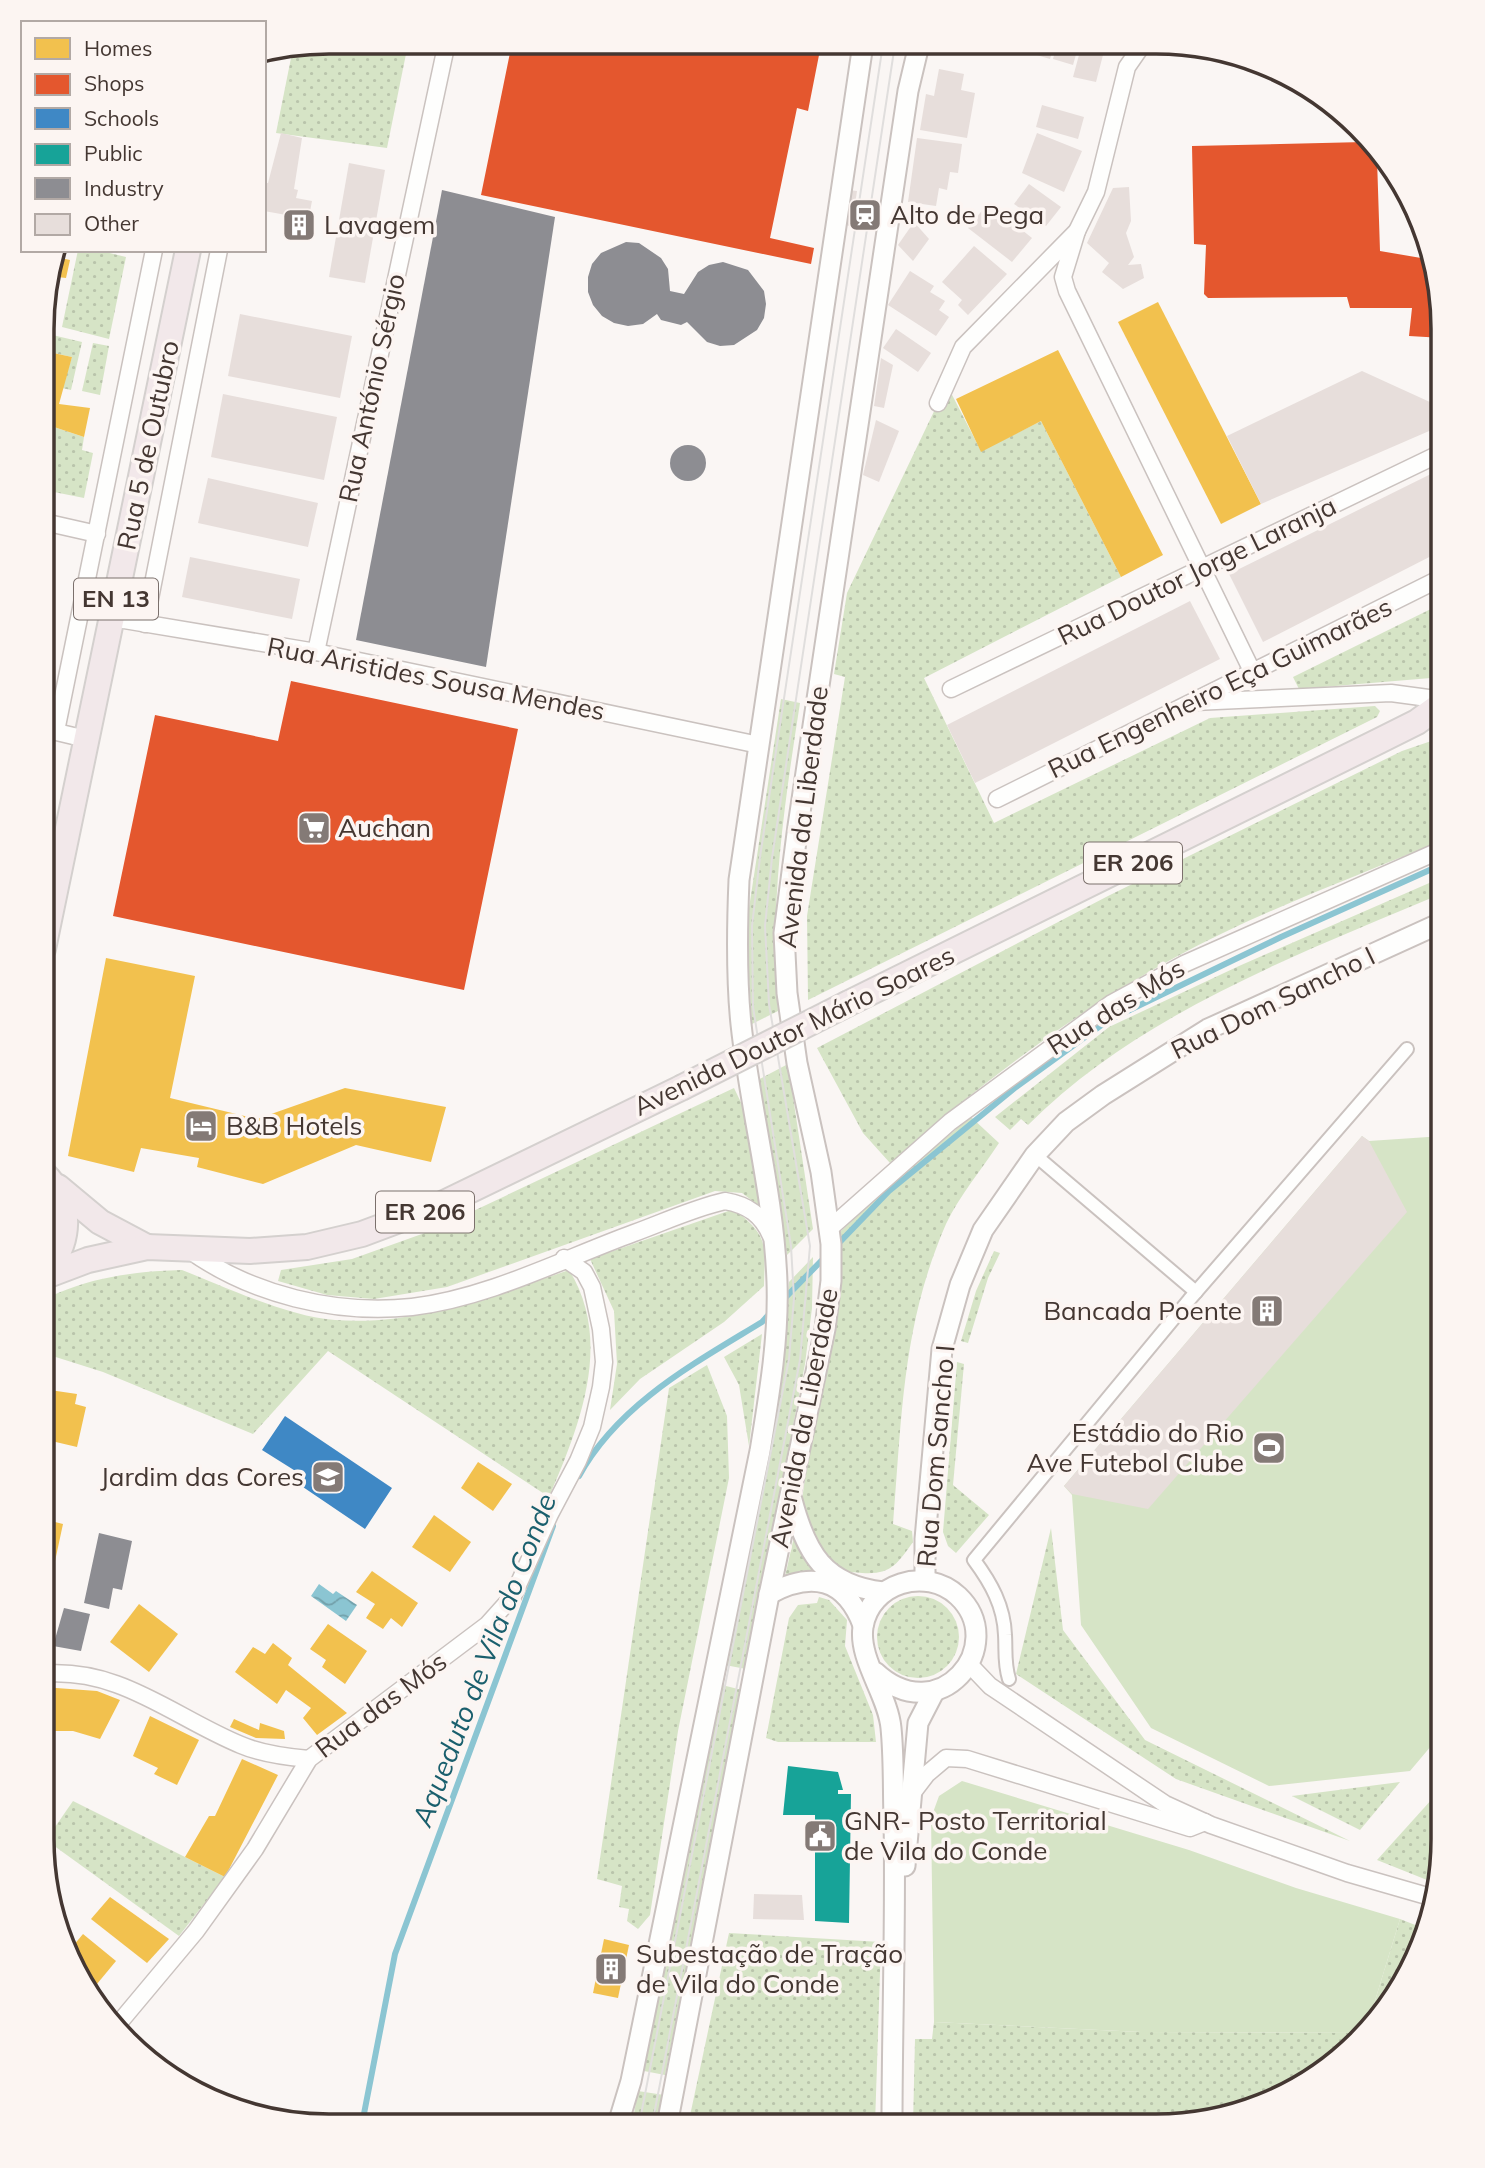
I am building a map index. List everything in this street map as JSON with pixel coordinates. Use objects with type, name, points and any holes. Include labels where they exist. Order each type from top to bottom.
[{"type":"main road","name":"Rua 5 de Outubro","points":[[54,895],[186,260]]},
{"type":"main road","name":"Avenida Doutor Mário Soares","points":[[1417,722],[1431,711]]},
{"type":"main road","name":"Avenida Doutor Mário Soares","points":[[54,1271],[88,1260],[147,1247],[250,1251],[307,1247],[411,1218],[681,1088],[1417,722],[1431,718]]},
{"type":"main road","name":"Avenida Doutor Mário Soares","points":[[54,1182],[100,1222],[147,1247]]},
{"type":"main road","points":[[54,1187],[65,1208],[66,1235],[54,1262]]},
{"type":"street","name":"Rua António Sérgio","points":[[316,652],[444,54]]},
{"type":"street","name":"Avenida da Liberdade","points":[[621,2114],[631,2081],[760,1451],[775,1340],[775,1246],[741,1025],[737,980],[739,880],[862,54]]},
{"type":"street","name":"Avenida da Liberdade","points":[[669,2114],[769,1594],[825,1329],[831,1281],[829,1229],[821,1172],[797,1063],[787,993],[785,933],[796,839],[901,131],[917,54]]},
{"type":"street","points":[[1136,54],[1127,67],[1096,192],[1077,231],[1063,277],[1067,291],[1253,673]]},
{"type":"street","points":[[938,403],[963,347],[1077,231]]},
{"type":"street","name":"Rua 5 de Outubro","points":[[54,713],[97,534],[154,252]]},
{"type":"street","name":"Rua 5 de Outubro","points":[[145,624],[219,252]]},
{"type":"street","name":"Rua 5 de Outubro","points":[[186,260],[214,276]]},
{"type":"street","name":"Rua Doutor Jorge Laranja","points":[[951,689],[1431,458]]},
{"type":"street","points":[[54,524],[97,534]]},
{"type":"street","name":"Rua Engenheiro Eça Guimarães","points":[[997,799],[1431,583]]},
{"type":"street","name":"Rua Aristides Sousa Mendes","points":[[112,618],[316,652],[758,745]]},
{"type":"street","points":[[1190,702],[1391,693],[1431,699]]},
{"type":"street","points":[[54,731],[86,739]]},
{"type":"street","name":"Rua das Mós","points":[[829,1229],[950,1122],[1112,1003],[1184,964],[1431,854]]},
{"type":"street","name":"Rua Dom Sancho I","points":[[925,1580],[925,1539],[942,1349],[960,1285],[983,1230],[1035,1154],[1066,1122],[1103,1095],[1209,1029],[1431,927]]},
{"type":"street","points":[[1009,1679],[1004,1661],[1005,1634],[998,1600],[990,1582],[974,1560],[1196,1292],[1406,1049]]},
{"type":"street","points":[[1035,1154],[1196,1292]]},
{"type":"street","points":[[189,1250],[219,1269],[284,1296],[323,1304],[412,1307],[464,1295],[725,1201],[740,1203],[754,1211],[765,1222],[775,1246]]},
{"type":"street","name":"Rua das Mós","points":[[122,2019],[196,1931],[255,1849],[309,1759],[488,1625],[513,1595],[578,1461],[592,1427],[601,1387],[602,1340],[592,1287],[584,1272],[564,1258]]},
{"type":"street","points":[[791,1496],[803,1539],[829,1574],[867,1590],[883,1592]]},
{"type":"street","name":"Rua Dom Sancho I","points":[[863,1625],[871,1607],[883,1592],[910,1581],[925,1580],[943,1586],[958,1596],[969,1611],[975,1628],[975,1647],[969,1664]]},
{"type":"street","points":[[769,1594],[793,1581],[824,1581],[846,1595],[856,1608],[863,1625],[862,1641],[866,1658],[875,1672],[891,1725],[896,1933],[892,2114]]},
{"type":"street","points":[[896,1933],[914,1791],[918,1723],[934,1692],[960,1676],[969,1664],[990,1686],[1165,1804],[1205,1822],[1348,1873],[1424,1895]]},
{"type":"street","points":[[875,1672],[902,1691],[934,1692]]},
{"type":"street","points":[[54,1674],[87,1675],[111,1681],[139,1692],[241,1745],[275,1755],[309,1759]]},
{"type":"street","points":[[914,1791],[927,1774],[946,1758],[967,1759],[1190,1828],[1205,1822]]},
{"type":"green space","points":[[330,54],[406,54],[387,148],[276,133],[291,57]]},
{"type":"green space","points":[[78,252],[105,252],[126,257],[109,339],[62,327]]},
{"type":"green space","points":[[54,335],[82,342],[71,390],[62,388],[72,357],[54,353]]},
{"type":"green space","points":[[93,343],[109,346],[100,395],[82,391]]},
{"type":"green space","points":[[949,389],[981,451],[1041,421],[1121,577],[924,678],[994,823],[1210,718],[1375,706],[1380,711],[1377,717],[808,1000],[807,916],[845,677],[834,674],[847,593],[938,403]]},
{"type":"green space","points":[[54,427],[84,437],[82,450],[93,453],[84,498],[54,492]]},
{"type":"green space","points":[[1431,609],[1431,678],[1299,689],[1293,677]]},
{"type":"green space","points":[[781,699],[800,703],[784,818],[777,895],[775,933],[778,1011],[752,1024],[748,963],[749,908]]},
{"type":"green space","points":[[1431,741],[1431,845],[1240,925],[1136,980],[1062,1027],[991,1079],[890,1163],[863,1133],[817,1048],[1108,896],[1402,751]]},
{"type":"green space","points":[[1431,882],[1431,898],[1278,964],[1171,1018],[1072,1085],[1028,1125],[1021,1119],[1010,1130],[995,1117],[1109,1027],[1239,966]]},
{"type":"green space","points":[[788,1064],[813,1229],[787,1255],[775,1166],[756,1081]]},
{"type":"green space","points":[[734,1088],[748,1117],[763,1209],[742,1193],[715,1191],[447,1287],[374,1299],[327,1295],[278,1281],[281,1270],[352,1259],[433,1230]]},
{"type":"green space","points":[[971,1117],[999,1143],[946,1224],[931,1261],[912,1335],[902,1408],[893,1524],[912,1531],[913,1542],[887,1570],[872,1573],[843,1571],[826,1559],[811,1534],[801,1507],[839,1233],[894,1180]]},
{"type":"green space","name":"Estádio do Rio Ave Futebol Clube","points":[[1362,1136],[1369,1141],[1431,1137],[1431,1746],[1410,1771],[1269,1786],[1151,1728],[1081,1625],[1072,1495],[1064,1486]]},
{"type":"green space","points":[[734,1209],[759,1234],[765,1260],[764,1286],[724,1322],[640,1379],[610,1410],[617,1364],[614,1311],[590,1259]]},
{"type":"green space","points":[[994,1251],[1000,1253],[988,1278],[968,1343],[961,1341],[976,1291]]},
{"type":"green space","points":[[813,1257],[812,1308],[805,1364],[746,1669],[725,1665],[783,1371],[789,1282]]},
{"type":"green space","points":[[182,1270],[298,1313],[317,1318],[365,1321],[425,1314],[454,1307],[569,1270],[582,1298],[589,1326],[590,1355],[580,1413],[549,1497],[328,1351],[253,1434],[103,1372],[54,1356],[54,1294],[93,1281],[146,1272]]},
{"type":"green space","points":[[762,1334],[749,1446],[739,1385],[724,1357]]},
{"type":"green space","points":[[957,1362],[964,1364],[953,1485],[989,1515],[956,1553],[948,1546],[943,1532]]},
{"type":"green space","points":[[707,1365],[727,1416],[729,1478],[678,1731],[650,1915],[638,1929],[627,1921],[629,1909],[619,1907],[622,1886],[597,1879],[669,1388]]},
{"type":"green space","points":[[796,1528],[823,1574],[784,1581]]},
{"type":"green space","points":[[1051,1528],[1063,1630],[1145,1740],[1350,1841],[1176,1779],[1016,1674]]},
{"type":"green space","points":[[910,1596],[926,1596],[941,1602],[953,1614],[959,1637],[953,1660],[941,1672],[926,1678],[910,1678],[895,1672],[883,1660],[877,1645],[877,1629],[883,1614],[895,1602]]},
{"type":"green space","points":[[819,1597],[829,1600],[847,1620],[845,1646],[873,1715],[876,1742],[778,1742],[766,1738],[789,1618],[798,1605],[817,1603]]},
{"type":"green space","points":[[722,1685],[742,1690],[665,2075],[644,2071]]},
{"type":"green space","points":[[962,1781],[1189,1850],[1296,1888],[1400,1919],[1373,2007],[1350,2033],[1141,2032],[934,2022],[931,1818],[939,1796]]},
{"type":"green space","points":[[1400,1782],[1360,1830],[1292,1796]]},
{"type":"green space","points":[[1431,1800],[1427,1880],[1377,1860]]},
{"type":"green space","points":[[73,1801],[225,1877],[179,1936],[54,1846],[54,1828]]},
{"type":"green space","points":[[1400,1919],[1416,1925],[1394,1976],[1373,2007]]},
{"type":"green space","points":[[729,1933],[881,1942],[875,2114],[690,2114]]},
{"type":"green space","points":[[934,2022],[1141,2032],[1350,2033],[1323,2057],[1293,2077],[1261,2093],[1209,2108],[1155,2114],[913,2114],[915,2039],[932,2039]]},
{"type":"green space","points":[[638,2091],[664,2095],[660,2114],[634,2114]]},
{"type":"water","points":[[319,1584],[357,1605],[346,1621],[311,1596]]},
{"type":"building: Homes","points":[[64,259],[70,260],[66,278],[60,277]]},
{"type":"building: Homes","points":[[1158,302],[1261,504],[1221,524],[1118,322]]},
{"type":"building: Homes","points":[[1058,350],[1163,555],[1121,577],[1041,421],[981,452],[956,399]]},
{"type":"building: Homes","points":[[54,353],[72,357],[59,404],[90,408],[84,437],[54,427]]},
{"type":"building: Homes","points":[[106,958],[195,976],[170,1098],[257,1119],[345,1088],[446,1107],[431,1162],[356,1145],[263,1184],[197,1167],[199,1158],[141,1148],[134,1172],[68,1156]]},
{"type":"building: Homes","points":[[54,1391],[77,1394],[75,1404],[86,1407],[77,1447],[54,1442]]},
{"type":"building: Homes","points":[[478,1462],[512,1484],[493,1511],[461,1488]]},
{"type":"building: Homes","points":[[434,1515],[471,1542],[450,1572],[412,1547]]},
{"type":"building: Homes","points":[[54,1522],[63,1524],[54,1566]]},
{"type":"building: Homes","points":[[372,1571],[418,1603],[402,1627],[391,1618],[383,1629],[366,1618],[375,1604],[356,1592]]},
{"type":"building: Homes","points":[[139,1604],[178,1634],[149,1672],[110,1642]]},
{"type":"building: Homes","points":[[328,1624],[367,1651],[345,1684],[322,1667],[326,1660],[310,1649]]},
{"type":"building: Homes","points":[[273,1643],[292,1658],[288,1665],[347,1713],[317,1735],[303,1718],[311,1708],[286,1690],[277,1704],[235,1672],[253,1647],[265,1654]]},
{"type":"building: Homes","points":[[54,1688],[97,1691],[120,1700],[100,1739],[73,1731],[54,1731]]},
{"type":"building: Homes","points":[[150,1716],[199,1740],[177,1785],[154,1774],[158,1768],[133,1756]]},
{"type":"building: Homes","points":[[234,1719],[259,1730],[260,1723],[284,1731],[285,1739],[256,1738],[230,1727]]},
{"type":"building: Homes","points":[[242,1759],[278,1775],[225,1877],[185,1857],[209,1816],[215,1816]]},
{"type":"building: Homes","points":[[110,1897],[169,1939],[147,1963],[91,1919]]},
{"type":"building: Homes","points":[[83,1934],[116,1961],[97,1984],[91,1976],[75,1944]]},
{"type":"building: Homes","name":"Subestação de Tração de Vila do Conde","points":[[604,1939],[629,1945],[618,1998],[593,1993]]},
{"type":"building: Shops","points":[[510,54],[819,54],[808,111],[797,108],[770,238],[814,248],[811,264],[481,195]]},
{"type":"building: Shops","points":[[1357,142],[1377,167],[1380,251],[1421,258],[1428,294],[1431,337],[1409,336],[1412,308],[1350,308],[1347,297],[1208,298],[1204,294],[1206,245],[1194,244],[1192,146]]},
{"type":"building: Shops","name":"Auchan","points":[[291,681],[518,729],[464,990],[113,916],[155,715],[278,741]]},
{"type":"building: Schools","points":[[285,1416],[392,1488],[365,1529],[300,1485],[305,1477],[262,1450]]},
{"type":"building: Public","points":[[788,1766],[838,1772],[843,1790],[838,1790],[838,1794],[851,1794],[849,1923],[815,1921],[815,1815],[783,1815]]},
{"type":"building: Industry","points":[[442,190],[555,217],[486,667],[356,640]]},
{"type":"building: Industry","points":[[626,242],[639,243],[661,258],[668,269],[670,291],[684,294],[698,272],[709,265],[723,262],[748,270],[764,291],[766,304],[764,318],[757,330],[734,345],[720,346],[707,342],[687,322],[681,325],[661,320],[657,314],[643,324],[628,326],[614,323],[602,316],[593,305],[588,292],[588,277],[592,264],[601,253]]},
{"type":"building: Industry","points":[[688,445],[701,450],[706,463],[701,476],[688,481],[675,476],[670,463],[675,450]]},
{"type":"building: Industry","points":[[99,1533],[132,1541],[122,1590],[113,1588],[109,1609],[84,1603]]},
{"type":"building: Industry","points":[[64,1608],[90,1614],[81,1651],[54,1646]]},
{"type":"building: Other","points":[[1033,54],[1051,54],[1050,59]]},
{"type":"building: Other","points":[[1054,54],[1076,54],[1073,65],[1053,59]]},
{"type":"building: Other","points":[[1079,54],[1103,55],[1096,82],[1073,77]]},
{"type":"building: Other","points":[[939,69],[964,74],[961,90],[975,93],[967,138],[920,130],[926,94],[934,96]]},
{"type":"building: Other","points":[[1042,105],[1084,117],[1078,139],[1036,127]]},
{"type":"building: Other","points":[[281,133],[302,138],[294,189],[298,190],[296,198],[312,201],[305,237],[289,234],[292,216],[266,211],[268,183]]},
{"type":"building: Other","points":[[1037,133],[1082,151],[1064,192],[1022,173]]},
{"type":"building: Other","points":[[917,138],[962,144],[958,173],[950,172],[947,190],[939,188],[936,206],[908,202]]},
{"type":"building: Other","points":[[349,163],[385,170],[365,283],[329,277]]},
{"type":"building: Other","points":[[1029,184],[1061,207],[1046,226],[1014,204]]},
{"type":"building: Other","points":[[1129,187],[1131,221],[1126,233],[1134,257],[1128,265],[1141,264],[1144,278],[1123,289],[1102,272],[1109,263],[1087,243],[1113,188]]},
{"type":"building: Other","points":[[849,190],[857,191],[852,226],[844,225]]},
{"type":"building: Other","points":[[988,203],[1032,238],[1012,262],[968,228]]},
{"type":"building: Other","points":[[914,222],[929,239],[913,261],[898,245]]},
{"type":"building: Other","points":[[974,246],[1007,274],[968,315],[958,305],[962,300],[942,282]]},
{"type":"building: Other","points":[[910,271],[934,286],[930,292],[945,301],[939,310],[949,317],[936,336],[888,305]]},
{"type":"building: Other","points":[[240,314],[352,336],[340,398],[228,376]]},
{"type":"building: Other","points":[[896,329],[931,353],[918,372],[883,348]]},
{"type":"building: Other","points":[[881,358],[893,365],[884,408],[874,406]]},
{"type":"building: Other","points":[[1362,371],[1431,403],[1431,430],[1261,504],[1227,436]]},
{"type":"building: Other","points":[[223,394],[337,417],[324,480],[211,457]]},
{"type":"building: Other","points":[[876,420],[899,431],[879,482],[863,475]]},
{"type":"building: Other","points":[[1431,474],[1431,556],[1263,642],[1229,574]]},
{"type":"building: Other","points":[[208,478],[318,503],[308,547],[198,523]]},
{"type":"building: Other","points":[[190,557],[300,579],[292,619],[182,597]]},
{"type":"building: Other","points":[[1190,601],[1220,659],[975,783],[947,725]]},
{"type":"building: Other","name":"Bancada Poente","points":[[1362,1136],[1369,1141],[1407,1212],[1148,1509],[1072,1494],[1064,1486]]},
{"type":"building: Other","points":[[754,1894],[802,1895],[804,1920],[753,1919]]},
{"type":"waterway","name":"Aqueduto de Vila do Conde","points":[[837,1245],[889,1191],[1016,1087],[1107,1021],[1281,937],[1431,869]]},
{"type":"waterway","name":"Aqueduto de Vila do Conde","points":[[783,1300],[827,1255]]},
{"type":"waterway","name":"Aqueduto de Vila do Conde","points":[[579,1476],[595,1450],[636,1406],[685,1370],[762,1322],[773,1310]]},
{"type":"waterway","name":"Aqueduto de Vila do Conde","points":[[364,2114],[395,1954],[553,1526]]},
{"type":"tram line","points":[[641,2114],[789,1359],[794,1298],[791,1246],[753,1007],[752,926],[760,857],[881,54]]},
{"type":"tram line","points":[[654,2114],[800,1360],[810,1246],[769,1004],[765,926],[772,858],[893,54]]},
{"type":"place","name":"Alto de Pega","points":[[865,215]]},
{"type":"place","name":"Lavagem","points":[[299,225]]},
{"type":"place","name":"Auchan","points":[[314,828]]},
{"type":"place","name":"B&B Hotels","points":[[201,1126]]},
{"type":"place","name":"Bancada Poente","points":[[1267,1311]]},
{"type":"place","name":"Estádio do Rio Ave Futebol Clube","points":[[1269,1448]]},
{"type":"place","name":"Jardim das Cores","points":[[328,1477]]},
{"type":"place","name":"GNR- Posto Territorial de Vila do Conde","points":[[820,1836]]},
{"type":"place","name":"Subestação de Tração de Vila do Conde","points":[[611,1969]]}]
